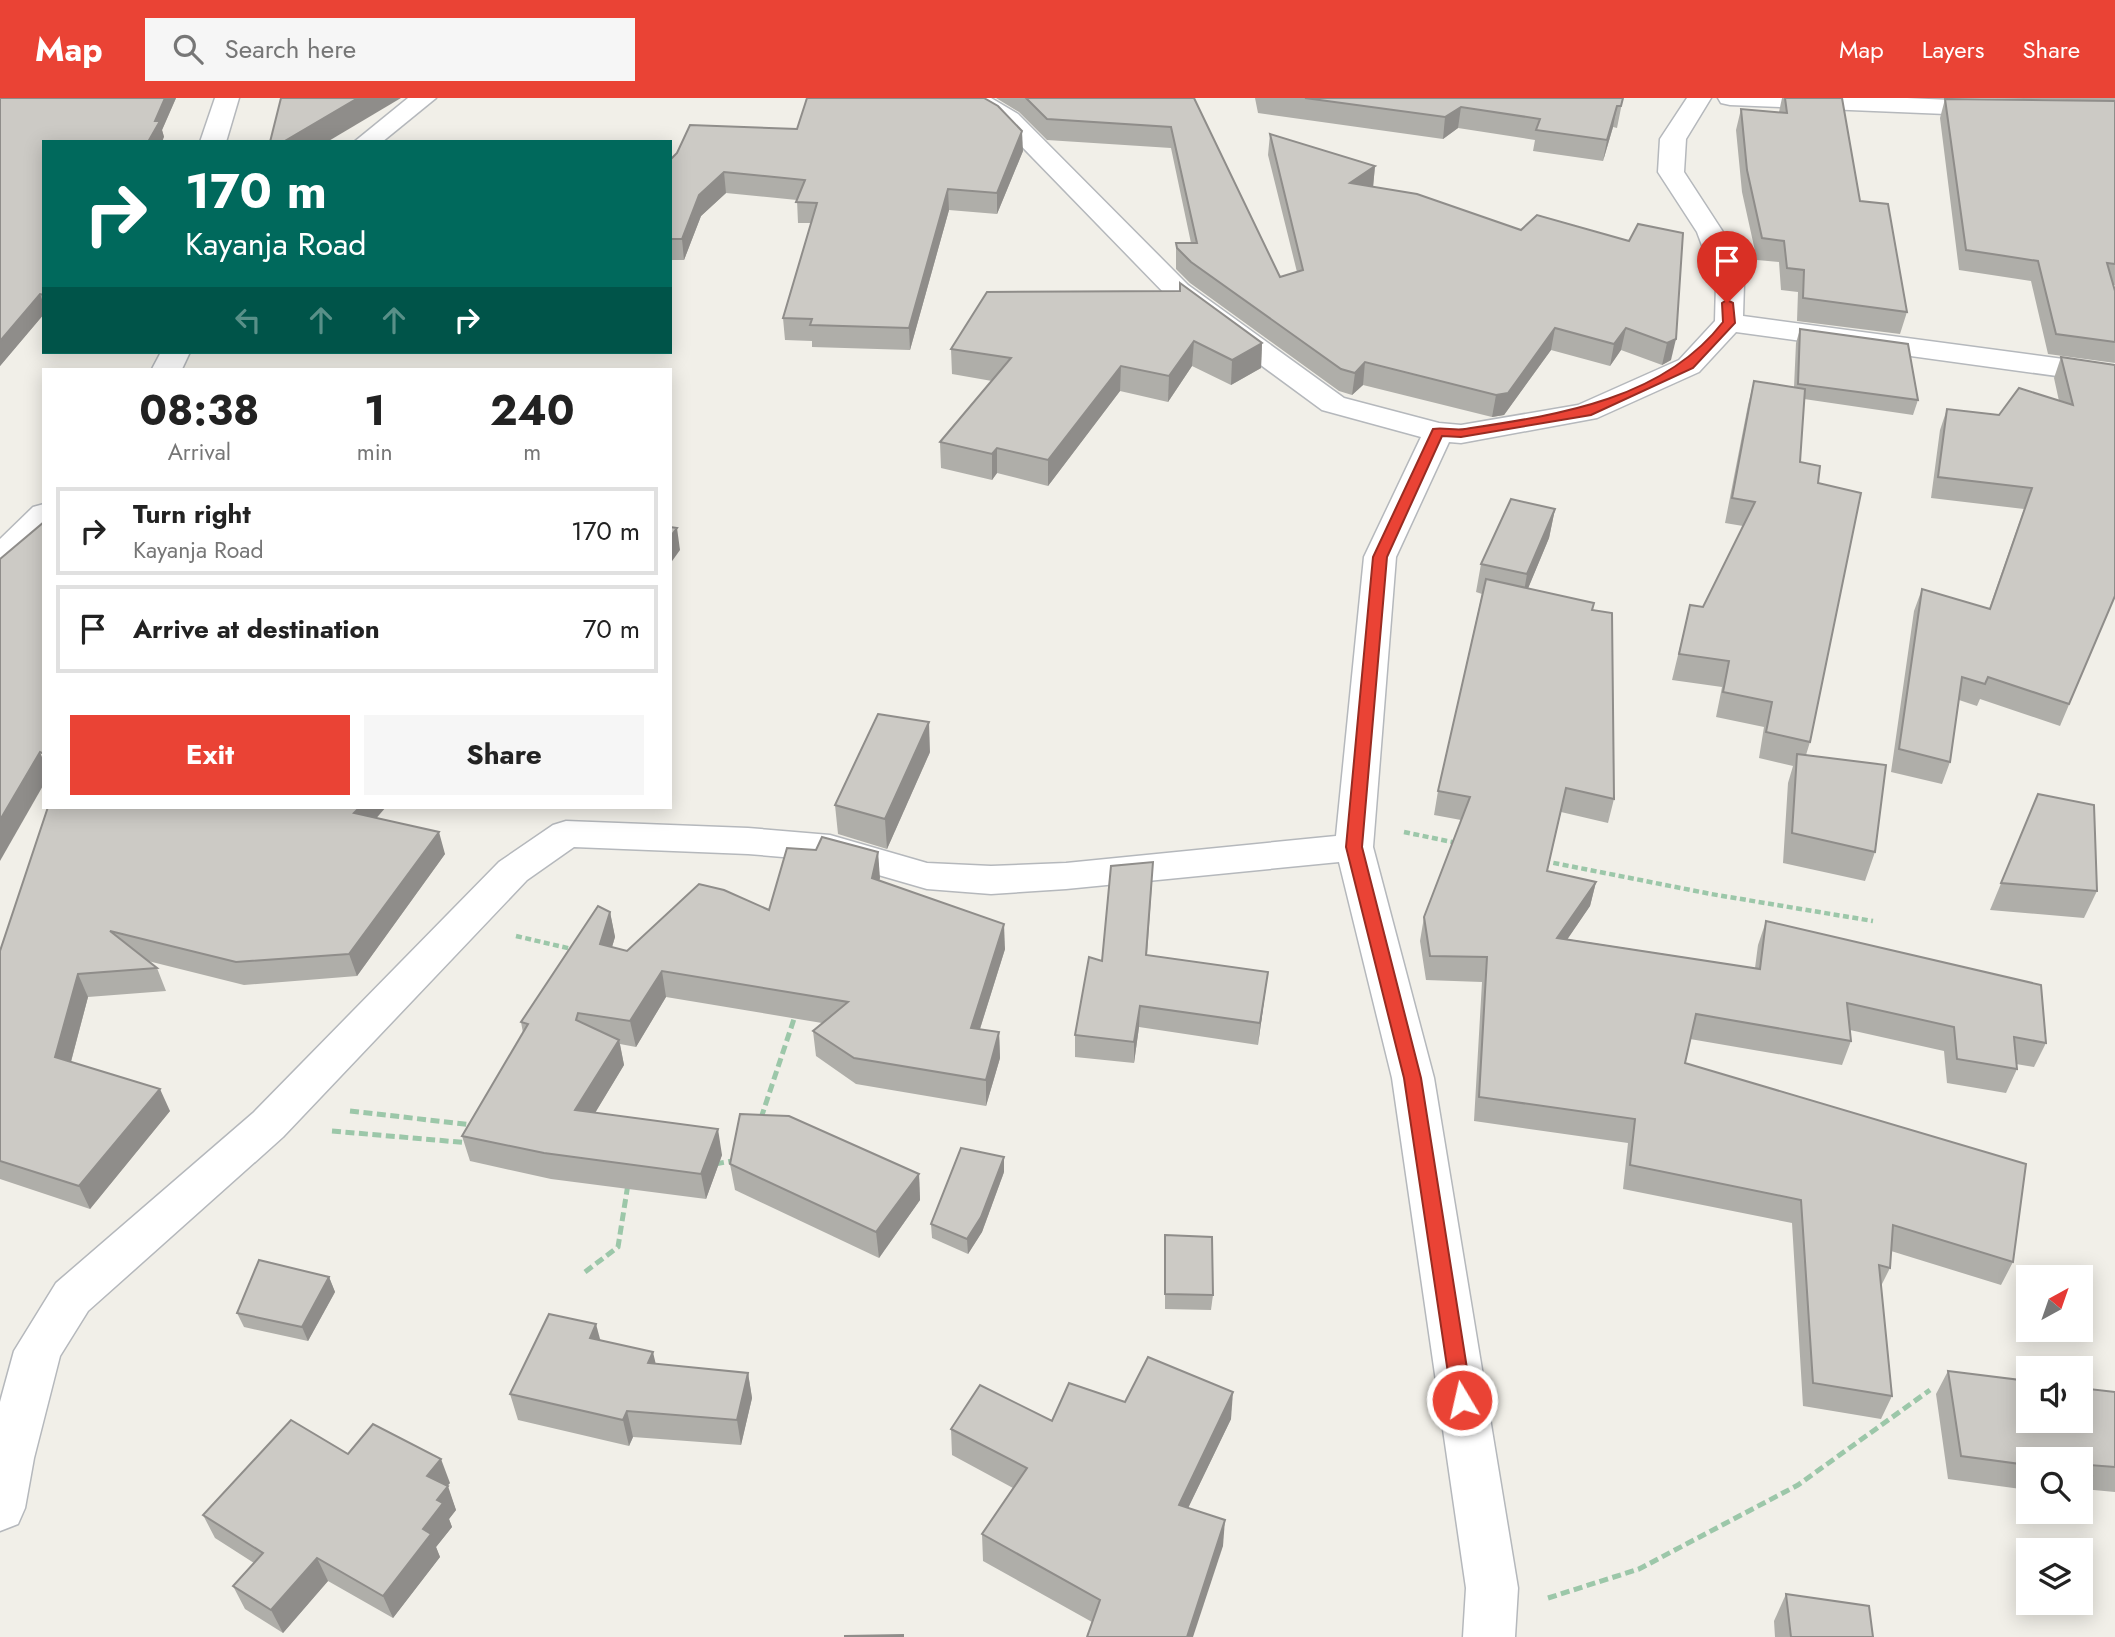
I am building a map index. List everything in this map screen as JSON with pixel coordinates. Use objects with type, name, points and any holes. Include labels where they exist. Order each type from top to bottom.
[{"type":"street","points":[[214,140],[227,98]]},
{"type":"street","points":[[369,140],[424,98]]},
{"type":"street","points":[[973,98],[1009,119],[1178,291],[1333,404],[1438,432],[1461,434],[1586,412],[1689,366],[1729,323],[1730,283],[1710,232],[1671,172],[1673,139],[1699,98]]},
{"type":"street","points":[[1730,98],[2023,110]]},
{"type":"street","points":[[1729,323],[2115,375]]},
{"type":"street","points":[[1438,432],[1380,557],[1354,835],[1413,1078],[1492,1588],[1489,1637]]},
{"type":"street","points":[[0,557],[42,516]]},
{"type":"street","points":[[0,1508],[9,1458],[38,1351],[72,1297],[279,1114],[513,872],[566,834],[748,841],[830,848],[927,876],[991,880],[1092,874],[1354,835]]},
{"type":"path","points":[[1354,835],[1464,845]]},
{"type":"path","points":[[1533,858],[1711,894],[1873,921]]},
{"type":"path","points":[[462,923],[587,952]]},
{"type":"path","points":[[756,1130],[782,1062],[797,1010]]},
{"type":"path","points":[[279,1114],[477,1126]]},
{"type":"path","points":[[279,1114],[477,1144]]},
{"type":"path","points":[[709,1165],[743,1159]]},
{"type":"path","points":[[585,1272],[618,1247],[630,1175]]},
{"type":"path","points":[[1492,1588],[1548,1598],[1639,1569],[1798,1485],[1930,1390]]},
{"type":"building","points":[[0,98],[165,98],[155,121],[160,121],[149,140],[42,140],[42,294],[0,341]]},
{"type":"building","points":[[281,98],[358,98],[286,140],[270,140]]},
{"type":"building","points":[[807,98],[984,98],[998,106],[1022,131],[997,193],[948,189],[909,328],[810,325],[812,319],[783,318],[817,203],[796,202],[805,180],[724,172],[699,195],[682,239],[672,239],[672,158],[690,125],[797,129]]},
{"type":"building","points":[[1026,98],[1194,98],[1280,277],[1303,270],[1270,134],[1375,166],[1350,183],[1417,194],[1521,230],[1537,215],[1629,241],[1638,224],[1683,233],[1676,339],[1667,343],[1626,328],[1614,344],[1555,328],[1508,393],[1496,395],[1365,362],[1355,373],[1341,369],[1191,262],[1177,248],[1176,243],[1197,243],[1171,127],[1047,119]]},
{"type":"building","points":[[1305,98],[1623,98],[1621,106],[1617,106],[1607,140],[1536,130],[1540,119],[1461,107],[1445,117]]},
{"type":"building","points":[[1785,98],[1842,98],[1860,201],[1888,204],[1907,312],[1803,298],[1804,270],[1787,268],[1784,241],[1762,238],[1747,170],[1741,109],[1787,113]]},
{"type":"building","points":[[1945,99],[2115,101],[2115,264],[2107,263],[2115,291],[2115,342],[2056,334],[2038,261],[1966,250]]},
{"type":"building","points":[[1180,283],[1262,343],[1232,360],[1194,341],[1169,376],[1121,366],[1048,460],[997,448],[992,454],[940,442],[1011,358],[951,349],[987,292],[1180,291]]},
{"type":"building","points":[[1800,329],[1908,344],[1918,400],[1798,384]]},
{"type":"building","points":[[2061,357],[2115,365],[2115,596],[2069,704],[1988,677],[1985,684],[1962,677],[1950,762],[1899,749],[1922,589],[1990,609],[2032,488],[1938,477],[1947,409],[1999,415],[2019,388],[2073,405]]},
{"type":"building","points":[[1754,381],[1805,389],[1800,462],[1820,466],[1818,483],[1861,493],[1810,742],[1766,732],[1772,702],[1723,692],[1729,661],[1679,654],[1690,605],[1703,607],[1755,502],[1732,498]]},
{"type":"building","points":[[1511,499],[1555,509],[1527,574],[1481,564]]},
{"type":"building","points":[[42,524],[42,753],[40,752],[0,820],[0,559]]},
{"type":"building","points":[[1486,579],[1594,603],[1592,610],[1612,613],[1614,799],[1566,788],[1547,871],[1596,882],[1557,938],[1760,969],[1766,921],[2041,985],[2046,1043],[2014,1037],[2017,1069],[1957,1059],[1954,1027],[1847,1003],[1851,1041],[1696,1014],[1685,1063],[2026,1164],[2013,1262],[1893,1225],[1890,1268],[1879,1265],[1892,1396],[1813,1383],[1801,1200],[1630,1165],[1635,1119],[1479,1097],[1487,957],[1430,956],[1424,917],[1470,797],[1438,791]]},
{"type":"building","points":[[878,714],[929,722],[885,819],[835,805]]},
{"type":"building","points":[[1797,754],[1886,765],[1875,852],[1792,833]]},
{"type":"building","points":[[2038,794],[2094,805],[2097,891],[2001,883]]},
{"type":"building","points":[[47,809],[358,809],[354,813],[439,832],[349,954],[236,962],[110,931],[157,968],[78,974],[55,1057],[160,1089],[79,1186],[0,1161],[0,951]]},
{"type":"building","points":[[822,837],[878,852],[872,878],[1004,924],[971,1028],[999,1032],[986,1080],[854,1058],[813,1031],[848,1002],[662,971],[630,1021],[578,1013],[576,1020],[619,1040],[575,1110],[718,1129],[701,1174],[544,1153],[462,1136],[528,1024],[521,1022],[598,906],[610,912],[600,944],[627,951],[699,884],[724,890],[769,910],[787,848],[816,850]]},
{"type":"building","points":[[1153,862],[1146,955],[1268,972],[1260,1023],[1140,1006],[1134,1042],[1075,1035],[1089,957],[1102,961],[1111,866]]},
{"type":"building","points":[[740,1114],[789,1116],[919,1174],[876,1232],[730,1164]]},
{"type":"building","points":[[961,1148],[1004,1157],[981,1217],[967,1239],[931,1224]]},
{"type":"building","points":[[1165,1235],[1212,1237],[1213,1295],[1165,1294]]},
{"type":"building","points":[[259,1260],[329,1277],[302,1327],[237,1313]]},
{"type":"building","points":[[549,1314],[596,1324],[590,1338],[653,1352],[648,1363],[748,1373],[737,1420],[627,1411],[623,1420],[510,1394]]},
{"type":"building","points":[[1148,1357],[1233,1392],[1179,1505],[1225,1520],[1187,1637],[1087,1637],[1100,1600],[982,1534],[1027,1468],[951,1429],[980,1385],[1052,1421],[1069,1383],[1125,1402]]},
{"type":"building","points":[[1948,1371],[2016,1380],[2016,1433],[2093,1433],[2093,1389],[2115,1392],[2115,1467],[2093,1465],[2093,1447],[2016,1447],[2016,1463],[1961,1456]]},
{"type":"building","points":[[291,1420],[348,1454],[373,1424],[441,1459],[427,1476],[448,1486],[437,1500],[443,1503],[423,1529],[431,1534],[383,1596],[317,1558],[271,1610],[233,1586],[263,1553],[203,1515]]},
{"type":"building","points":[[1786,1594],[1869,1606],[1873,1637],[1791,1637]]},
{"type":"building","points":[[845,1636],[903,1637],[845,1637]]},
{"type":"route","points":[[1462,1400],[1413,1078],[1354,847],[1380,557],[1438,432],[1461,434],[1586,412],[1653,384],[1689,366],[1719,335],[1729,323],[1727,303]]}]
